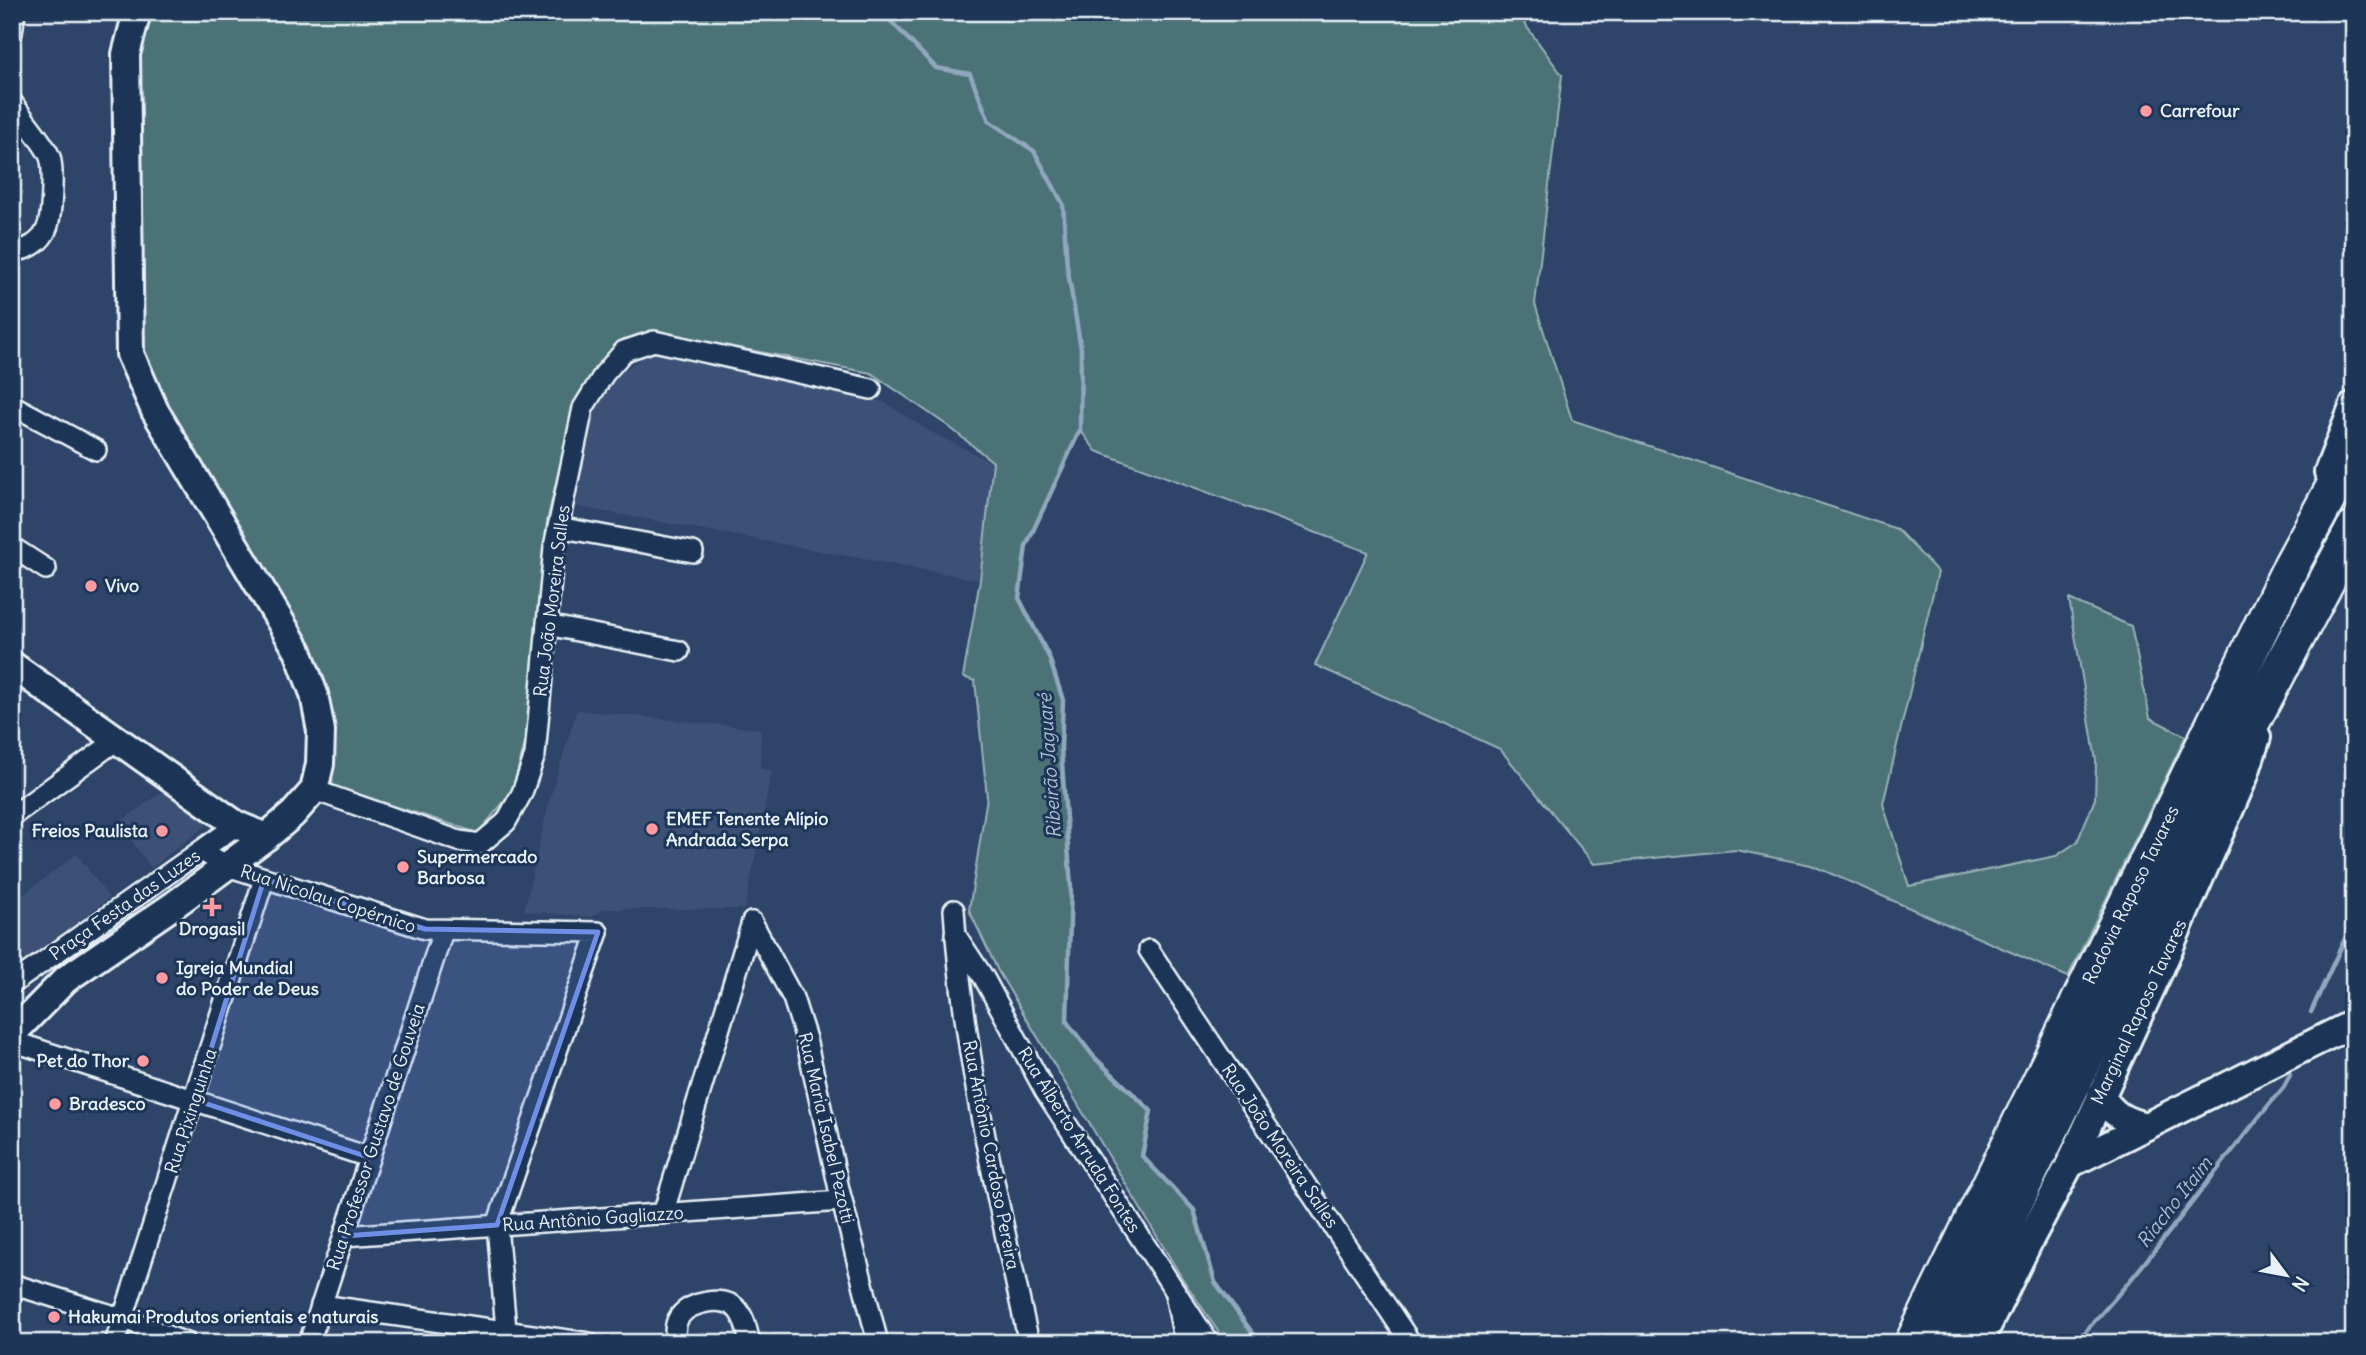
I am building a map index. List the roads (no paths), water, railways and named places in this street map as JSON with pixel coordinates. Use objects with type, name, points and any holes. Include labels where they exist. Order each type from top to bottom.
[{"type":"highway","name":"Rodovia Raposo Tavares","points":[[1913,1343],[2292,564],[2354,450]]},
{"type":"highway","name":"Rodovia Raposo Tavares","points":[[1946,1343],[2222,781],[2354,529]]},
{"type":"highway","points":[[1902,1343],[1951,1266]]},
{"type":"main road","points":[[12,1034],[66,979],[266,837],[293,814],[314,790],[320,764],[321,731],[314,694],[299,651],[155,411],[130,354],[126,54],[137,12]]},
{"type":"main road","points":[[2292,564],[2354,405]]},
{"type":"main road","points":[[12,665],[237,825],[266,837]]},
{"type":"main road","name":"Marginal Raposo Tavares","points":[[1979,1343],[2070,1164],[2160,969],[2244,777],[2278,673]]},
{"type":"main road","points":[[2070,1164],[2354,1023]]},
{"type":"main road","points":[[2101,1095],[2107,1106],[2120,1118],[2146,1126]]},
{"type":"street","points":[[12,33],[15,12]]},
{"type":"street","points":[[12,102],[49,156],[53,178],[48,228],[36,244],[18,251],[12,250]]},
{"type":"street","name":"Rua João Moreira Salles","points":[[314,790],[459,841],[480,844],[506,822],[522,793],[535,755],[558,527],[583,408],[604,374],[624,351],[654,341],[871,388]]},
{"type":"street","points":[[12,405],[96,450]]},
{"type":"street","points":[[558,527],[694,552]]},
{"type":"street","points":[[12,547],[46,569]]},
{"type":"street","points":[[547,625],[679,651]]},
{"type":"street","points":[[12,816],[117,740]]},
{"type":"street","name":"Praça Festa das Luzes","points":[[12,984],[237,825]]},
{"type":"street","name":"Rua Nicolau Copérnico","points":[[202,851],[226,866],[425,929],[598,932],[497,1226]]},
{"type":"street","name":"Rua Pixinguinha","points":[[116,1343],[264,879]]},
{"type":"street","name":"Rua Antônio Cardoso Pereira","points":[[954,909],[959,966],[984,1128],[1029,1343]]},
{"type":"street","name":"Rua Maria Isabel Pezotti","points":[[663,1214],[751,922],[793,998],[806,1039],[842,1201],[878,1343]]},
{"type":"street","name":"Rua Professor Gustavo de Gouveia","points":[[309,1343],[443,931]]},
{"type":"street","name":"Rua Alberto Arruda Fontes","points":[[955,934],[984,978],[1045,1091],[1209,1343]]},
{"type":"street","name":"Rua João Moreira Salles","points":[[1149,950],[1411,1343]]},
{"type":"street","points":[[12,1041],[368,1157]]},
{"type":"street","name":"Rua Antônio Gagliazzo","points":[[344,1236],[842,1201]]},
{"type":"street","points":[[497,1226],[506,1330]]},
{"type":"street","points":[[12,1284],[124,1319],[186,1343]]},
{"type":"street","points":[[1173,1288],[1185,1343]]},
{"type":"street","points":[[675,1343],[675,1331],[680,1316],[690,1308],[713,1303],[733,1305],[741,1313],[750,1343]]},
{"type":"street","points":[[321,1305],[589,1343]]},
{"type":"waterway","name":"Ribeirão Jaguaré","points":[[882,12],[936,68],[970,74],[989,121],[1034,151],[1063,204],[1067,266],[1081,349],[1080,430],[1026,546],[1019,598],[1049,657],[1063,700],[1061,749],[1071,887],[1067,1022],[1094,1057],[1151,1111],[1142,1156],[1194,1210],[1215,1282],[1260,1343]]},
{"type":"waterway","name":"Riacho Itaim","points":[[2311,1012],[2354,919]]},
{"type":"waterway","name":"Riacho Itaim","points":[[2074,1343],[2155,1249],[2284,1087],[2290,1075]]},
{"type":"place","name":"Carrefour","points":[[2146,111]]},
{"type":"place","name":"Vivo","points":[[91,586]]},
{"type":"place","name":"EMEF Tenente Alípio Andrada Serpa","points":[[652,829]]},
{"type":"place","name":"Freios Paulista","points":[[162,831]]},
{"type":"place","name":"Supermercado Barbosa","points":[[403,867]]},
{"type":"place","name":"Drogasil","points":[[212,907]]},
{"type":"place","name":"Igreja Mundial do Poder de Deus","points":[[162,978]]},
{"type":"place","name":"Pet do Thor","points":[[143,1061]]},
{"type":"place","name":"Bradesco","points":[[55,1104]]},
{"type":"place","name":"Hakumai Produtos orientais e naturais","points":[[54,1317]]}]
